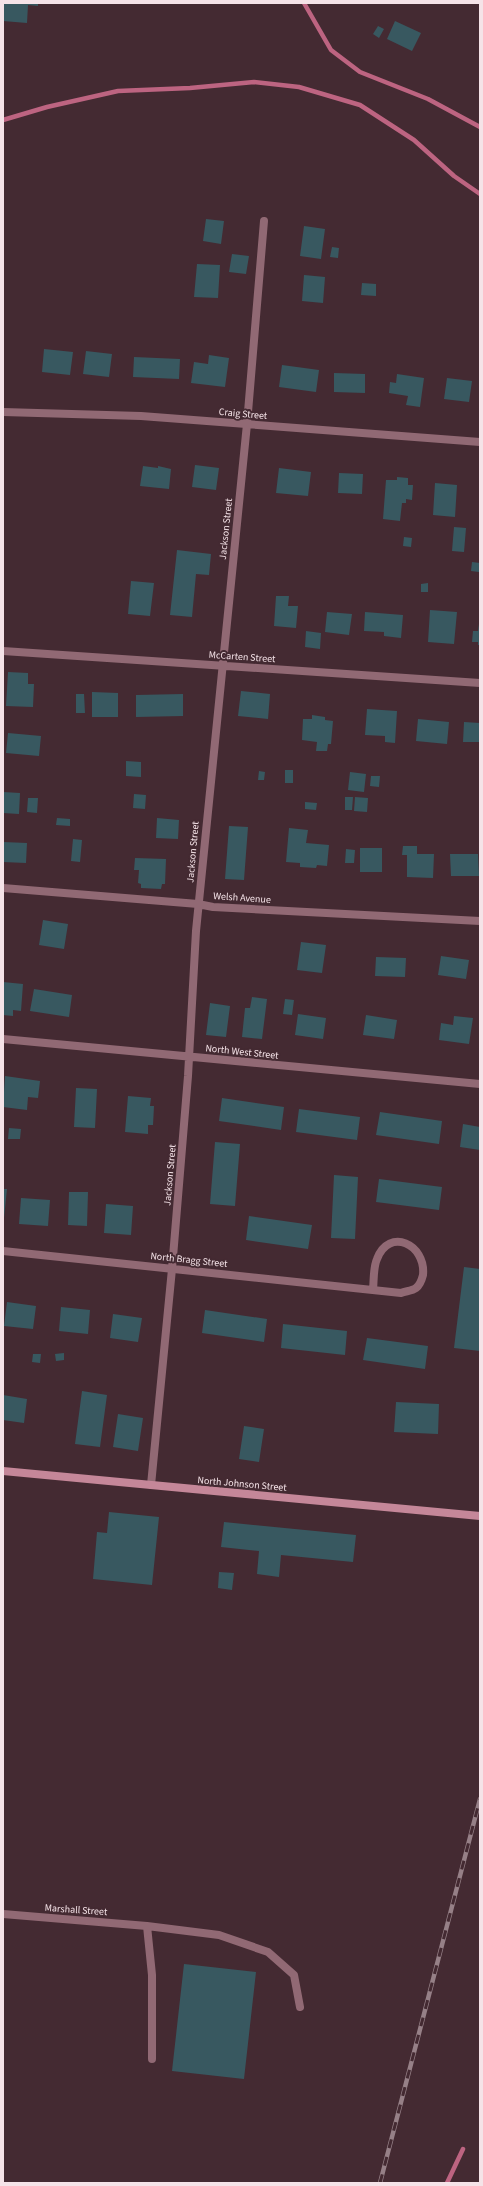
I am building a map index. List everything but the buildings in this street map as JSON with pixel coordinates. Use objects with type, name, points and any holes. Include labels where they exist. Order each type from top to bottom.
[{"type":"main road","name":"North Johnson Street","points":[[3,1471],[480,1516]]},
{"type":"street","name":"Jackson Street","points":[[151,1486],[172,1269],[189,1057],[198,904],[247,424],[264,220]]},
{"type":"street","name":"Craig Street","points":[[3,412],[141,416],[480,442]]},
{"type":"street","name":"McCarten Street","points":[[3,651],[480,683]]},
{"type":"street","name":"Welsh Avenue","points":[[3,888],[198,904],[213,907],[480,921]]},
{"type":"street","name":"North West Street","points":[[3,1039],[480,1084]]},
{"type":"street","name":"North Bragg Street","points":[[3,1251],[401,1293],[416,1288],[422,1280],[424,1265],[419,1252],[406,1243],[394,1242],[384,1246],[376,1260],[373,1290]]},
{"type":"street","name":"Marshall Street","points":[[3,1914],[147,1926],[219,1935],[268,1952],[294,1975],[300,2007]]},
{"type":"street","points":[[147,1926],[152,1975],[152,2059]]},
{"type":"waterway","points":[[304,3],[331,50],[360,72],[428,99],[480,127]]},
{"type":"waterway","points":[[3,120],[47,107],[118,91],[190,88],[254,82],[299,87],[360,105],[414,140],[454,176],[480,194]]},
{"type":"waterway","points":[[447,2183],[463,2149]]},
{"type":"railway","points":[[380,2183],[480,1799]]}]
